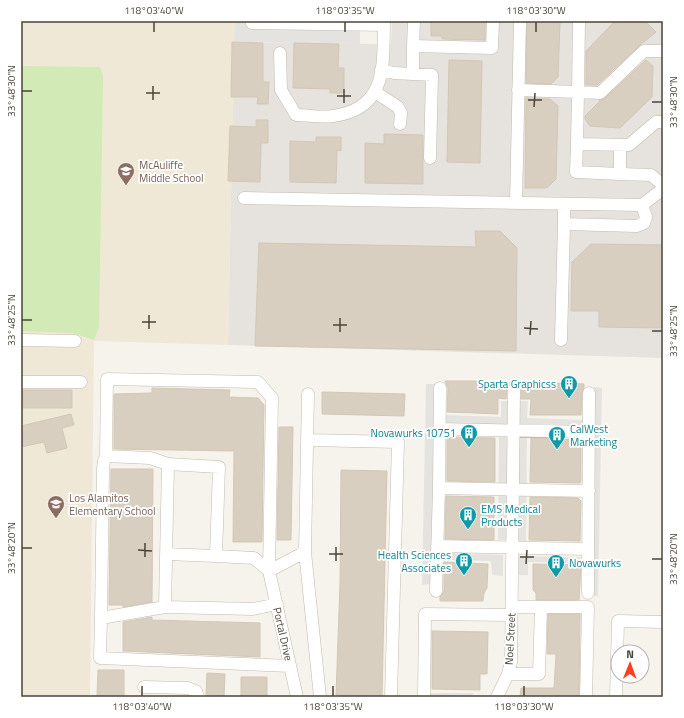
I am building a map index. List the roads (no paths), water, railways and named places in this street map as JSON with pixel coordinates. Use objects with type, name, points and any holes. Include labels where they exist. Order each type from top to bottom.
[{"type":"street","points":[[252,21],[252,23],[384,23],[381,70],[375,92],[364,105],[351,112],[334,116],[316,117],[296,115],[281,90],[280,53]]},
{"type":"street","points":[[413,74],[414,21]]},
{"type":"street","points":[[414,46],[492,48],[493,21]]},
{"type":"street","points":[[516,203],[520,21]]},
{"type":"street","points":[[579,21],[576,172],[651,175],[663,185]]},
{"type":"street","points":[[518,90],[600,93],[644,50],[663,50]]},
{"type":"street","points":[[381,70],[394,73],[432,75],[430,158]]},
{"type":"street","points":[[375,92],[398,106],[401,113],[400,124]]},
{"type":"street","points":[[576,144],[629,145],[656,122],[663,122]]},
{"type":"street","points":[[620,144],[620,174]]},
{"type":"street","points":[[244,198],[642,205],[663,188]]},
{"type":"street","points":[[561,340],[564,204]]},
{"type":"street","points":[[564,224],[637,226],[644,223],[646,217],[642,205]]},
{"type":"street","points":[[21,340],[74,341]]},
{"type":"street","name":"Portal Drive","points":[[106,456],[107,379],[258,382],[272,398],[269,570],[297,697]]},
{"type":"street","points":[[21,382],[81,382]]},
{"type":"street","points":[[436,591],[440,388]]},
{"type":"street","name":"Noel Street","points":[[497,697],[508,674],[511,662],[514,390]]},
{"type":"street","points":[[588,593],[589,393]]},
{"type":"street","points":[[308,394],[305,552],[320,697]]},
{"type":"street","points":[[440,429],[589,432]]},
{"type":"street","points":[[308,440],[398,442],[391,697]]},
{"type":"street","points":[[216,556],[218,466],[168,464],[150,458],[106,456],[103,469],[100,658],[290,666]]},
{"type":"street","points":[[165,607],[168,464]]},
{"type":"street","points":[[439,488],[589,491]]},
{"type":"street","points":[[437,546],[588,549]]},
{"type":"street","points":[[166,554],[254,558],[269,570],[305,552]]},
{"type":"street","points":[[100,618],[165,607],[253,609],[277,604]]},
{"type":"street","points":[[508,674],[539,674],[541,607]]},
{"type":"street","points":[[424,697],[425,614],[541,607],[588,607],[586,697]]},
{"type":"street","points":[[616,697],[618,621],[663,622]]},
{"type":"street","points":[[144,687],[188,688],[196,691],[198,697]]},
{"type":"place","name":"McAuliffe Middle School","points":[[126,186]]},
{"type":"place","name":"Sparta Graphicss","points":[[569,399]]},
{"type":"place","name":"Novawurks 10751","points":[[469,448]]},
{"type":"place","name":"CalWest Marketing","points":[[557,450]]},
{"type":"place","name":"Los Alamitos Elementary School","points":[[56,519]]},
{"type":"place","name":"EMS Medical Products","points":[[468,530]]},
{"type":"place","name":"Health Sciences Associates","points":[[464,576]]},
{"type":"place","name":"Novawurks","points":[[556,578]]}]
